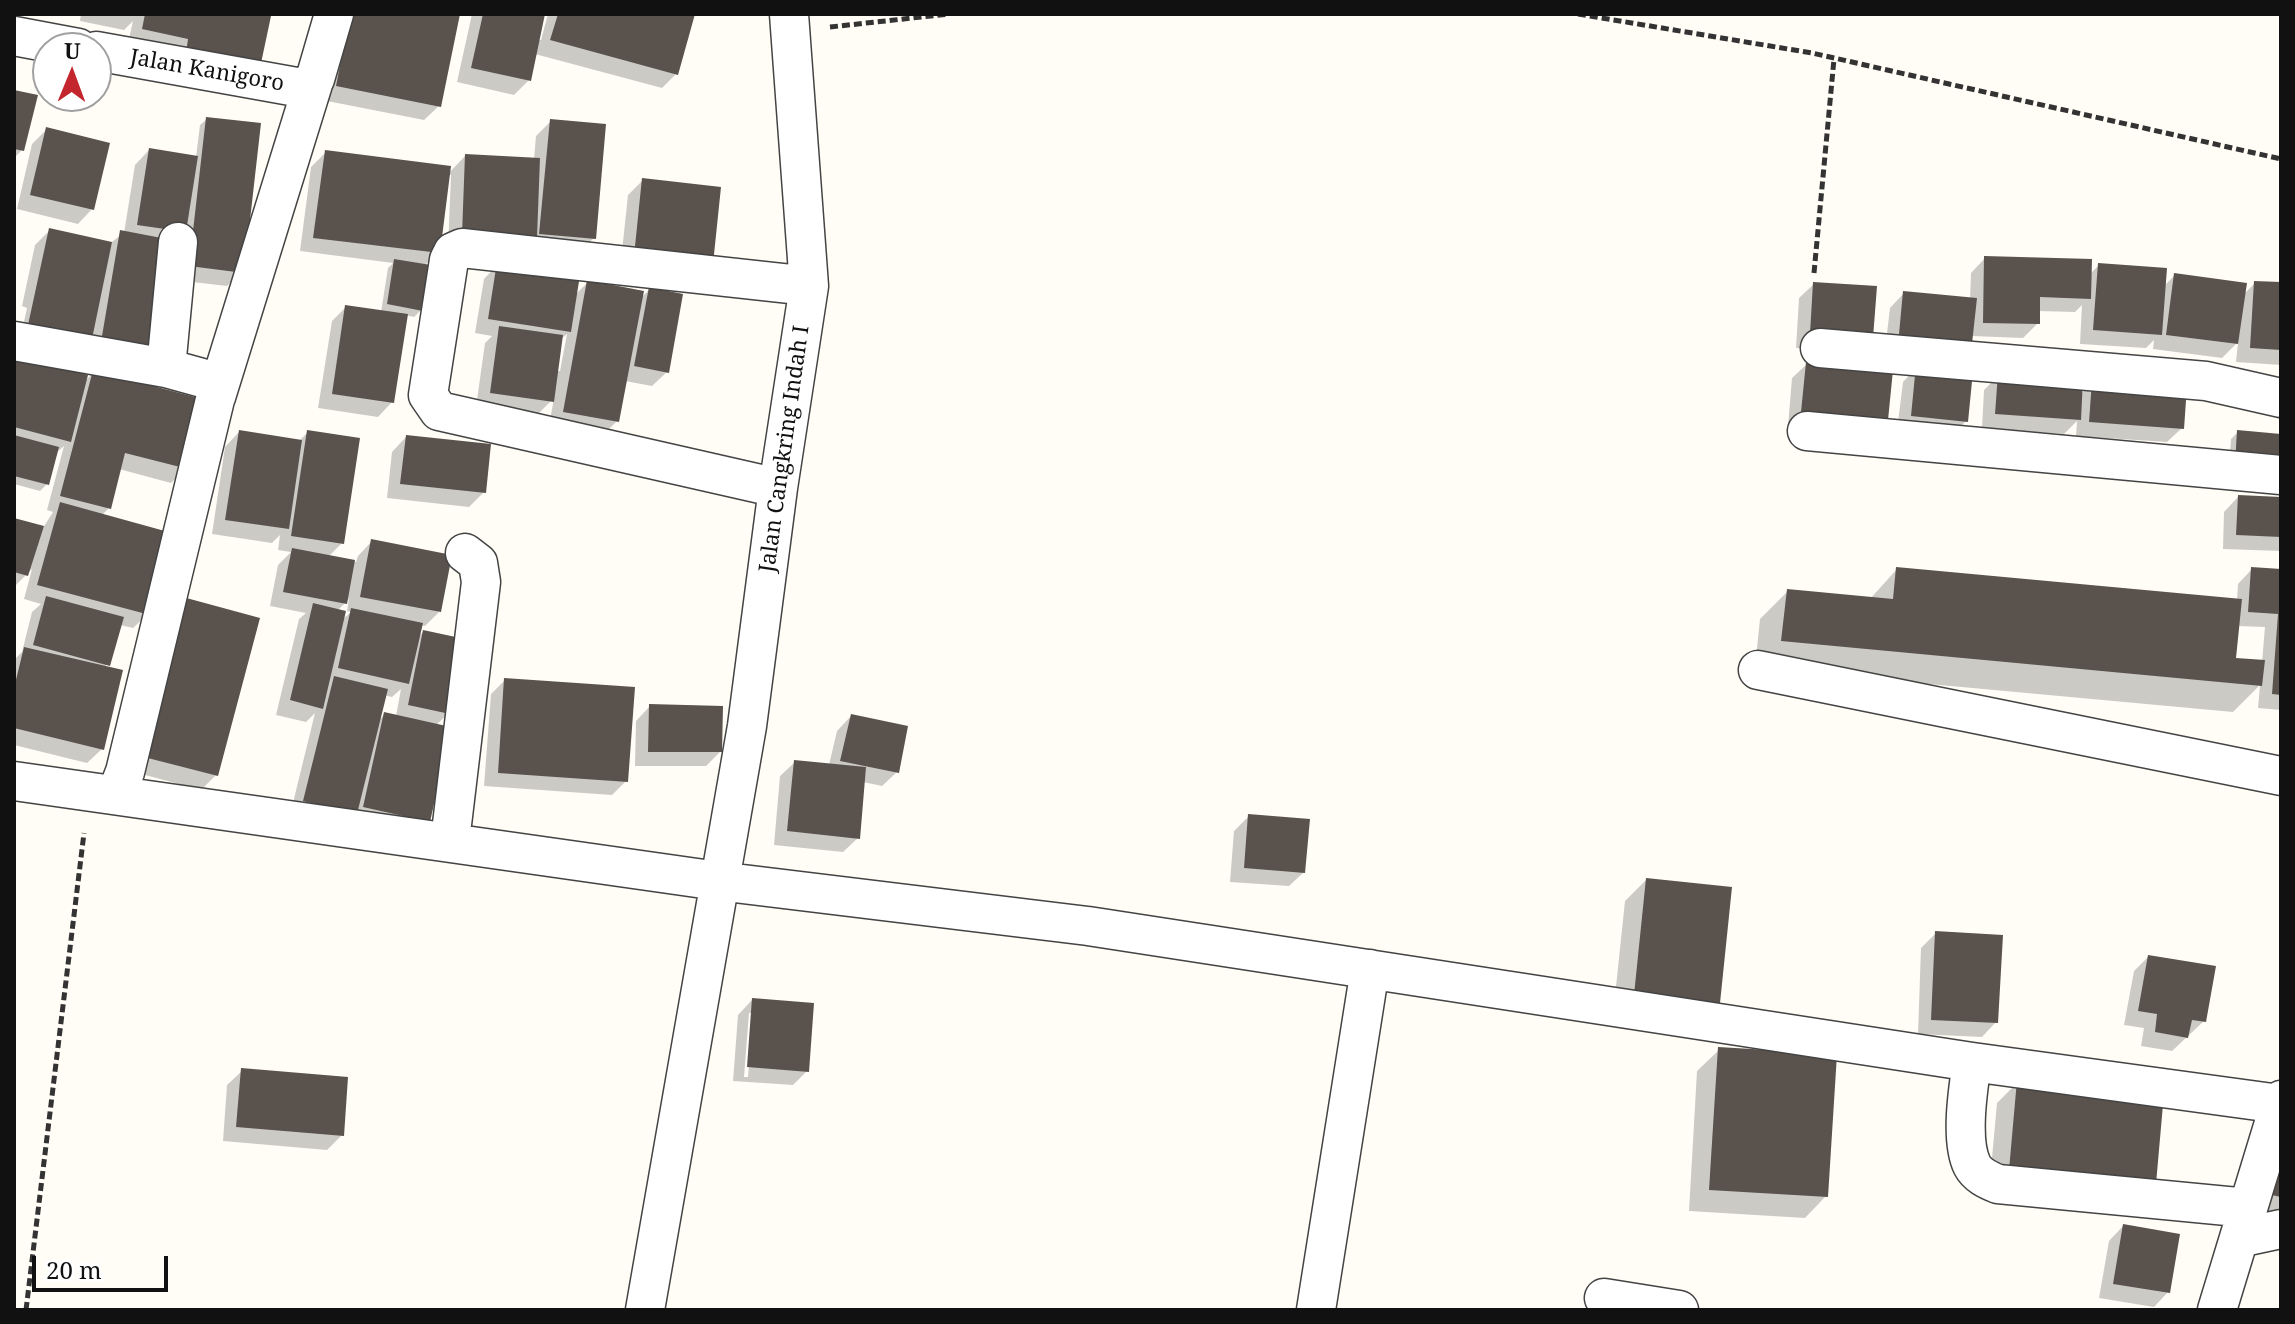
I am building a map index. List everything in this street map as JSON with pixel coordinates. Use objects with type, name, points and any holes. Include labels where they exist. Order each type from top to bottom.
[{"type":"street","points":[[102,794],[216,397],[334,14]]},
{"type":"street","name":"Jalan Cangkring Indah I","points":[[645,1310],[747,726],[778,488],[809,286],[790,23]]},
{"type":"street","name":"Jalan Kanigoro","points":[[112,54],[302,88],[314,81]]},
{"type":"street","points":[[166,368],[178,242]]},
{"type":"street","points":[[778,488],[439,411],[428,395],[430,380],[449,260],[453,252],[462,248],[809,286]]},
{"type":"street","points":[[14,341],[166,368],[213,381],[218,387],[216,397]]},
{"type":"street","points":[[1820,348],[2206,381],[2281,398]]},
{"type":"street","points":[[1807,431],[2281,475]]},
{"type":"street","points":[[450,841],[481,582],[478,563],[465,553]]},
{"type":"street","points":[[1758,670],[2281,776]]},
{"type":"street","points":[[14,781],[718,881],[1088,926],[1972,1062],[2280,1102],[2217,1310]]},
{"type":"street","points":[[1316,1310],[1370,969]]},
{"type":"street","points":[[1972,1062],[1966,1107],[1970,1158],[1972,1167],[1986,1179],[1998,1184],[2126,1199],[2281,1229]]},
{"type":"street","points":[[1604,1298],[1679,1310]]},
{"type":"path","points":[[790,23],[949,14]]},
{"type":"path","points":[[1578,14],[1834,59],[2281,159]]},
{"type":"path","points":[[1814,273],[1834,59]]},
{"type":"path","points":[[26,1310],[102,794]]},
{"type":"building","points":[[145,14],[271,16],[260,68],[186,53],[188,39],[142,29]]},
{"type":"building","points":[[350,14],[460,14],[441,107],[336,86]]},
{"type":"building","points":[[483,14],[545,14],[531,81],[471,68]]},
{"type":"building","points":[[558,14],[695,14],[678,75],[550,40]]},
{"type":"building","points":[[14,90],[32,94],[34,112],[24,151],[14,149]]},
{"type":"building","points":[[206,117],[261,123],[244,273],[189,266]]},
{"type":"building","points":[[550,119],[606,124],[596,239],[539,234]]},
{"type":"building","points":[[46,127],[110,143],[94,210],[30,195]]},
{"type":"building","points":[[149,148],[198,156],[186,232],[137,225]]},
{"type":"building","points":[[325,150],[451,166],[440,253],[313,238]]},
{"type":"building","points":[[465,154],[540,158],[537,238],[462,235]]},
{"type":"building","points":[[642,178],[721,187],[713,264],[634,256]]},
{"type":"building","points":[[49,228],[112,242],[92,339],[28,325]]},
{"type":"building","points":[[120,230],[172,240],[155,353],[101,342]]},
{"type":"building","points":[[1984,256],[2092,259],[2091,299],[2040,297],[2040,324],[1983,323]]},
{"type":"building","points":[[394,259],[431,265],[423,311],[387,304]]},
{"type":"building","points":[[497,262],[580,275],[571,332],[488,319]]},
{"type":"building","points":[[2098,263],[2167,268],[2162,335],[2093,330]]},
{"type":"building","points":[[2174,273],[2247,283],[2238,344],[2166,335]]},
{"type":"building","points":[[587,280],[644,291],[619,422],[563,412]]},
{"type":"building","points":[[2254,281],[2281,282],[2281,350],[2250,348]]},
{"type":"building","points":[[1813,282],[1877,286],[1873,338],[1810,334]]},
{"type":"building","points":[[649,287],[683,294],[669,373],[634,366]]},
{"type":"building","points":[[1903,291],[1977,298],[1971,353],[1898,345]]},
{"type":"building","points":[[345,305],[408,314],[394,403],[332,394]]},
{"type":"building","points":[[499,326],[563,335],[554,402],[490,393]]},
{"type":"building","points":[[14,355],[88,375],[71,442],[14,427]]},
{"type":"building","points":[[1806,362],[1893,370],[1888,420],[1801,412]]},
{"type":"building","points":[[1916,365],[1973,371],[1968,422],[1911,416]]},
{"type":"building","points":[[93,370],[206,400],[188,469],[125,453],[111,509],[60,496]]},
{"type":"building","points":[[1998,373],[2083,379],[2081,420],[1995,414]]},
{"type":"building","points":[[2092,380],[2187,386],[2184,429],[2089,422]]},
{"type":"building","points":[[239,430],[302,440],[289,529],[225,520]]},
{"type":"building","points":[[307,430],[360,438],[344,544],[291,536]]},
{"type":"building","points":[[2237,430],[2281,434],[2281,467],[2235,464]]},
{"type":"building","points":[[14,435],[59,447],[49,485],[14,476]]},
{"type":"building","points":[[406,435],[491,444],[486,493],[400,484]]},
{"type":"building","points":[[2238,495],[2281,497],[2281,537],[2236,535]]},
{"type":"building","points":[[60,502],[172,533],[150,615],[37,585]]},
{"type":"building","points":[[14,518],[44,526],[28,576],[14,572]]},
{"type":"building","points":[[371,539],[452,555],[441,612],[360,597]]},
{"type":"building","points":[[292,548],[355,560],[347,604],[283,592]]},
{"type":"building","points":[[1896,567],[2242,599],[2236,658],[2265,660],[2262,686],[1781,641],[1787,589],[1893,599]]},
{"type":"building","points":[[2251,567],[2281,569],[2281,695],[2272,694],[2278,614],[2248,612]]},
{"type":"building","points":[[46,596],[124,617],[110,666],[33,645]]},
{"type":"building","points":[[179,596],[260,618],[218,776],[136,755]]},
{"type":"building","points":[[313,603],[346,611],[323,709],[290,700]]},
{"type":"building","points":[[351,608],[423,623],[409,684],[338,668]]},
{"type":"building","points":[[423,630],[465,639],[450,714],[408,705]]},
{"type":"building","points":[[24,647],[123,670],[104,750],[14,728],[14,688]]},
{"type":"building","points":[[334,676],[388,689],[357,814],[303,801]]},
{"type":"building","points":[[504,678],[635,687],[628,782],[498,773]]},
{"type":"building","points":[[649,704],[723,706],[722,752],[648,752]]},
{"type":"building","points":[[384,712],[451,727],[430,822],[363,807]]},
{"type":"building","points":[[851,714],[908,726],[899,773],[840,761]]},
{"type":"building","points":[[794,760],[866,767],[860,839],[787,831]]},
{"type":"building","points":[[1248,814],[1310,819],[1305,873],[1244,868]]},
{"type":"building","points":[[1646,878],[1732,887],[1720,1003],[1634,995]]},
{"type":"building","points":[[1935,931],[2003,935],[1998,1023],[1931,1020]]},
{"type":"building","points":[[2148,955],[2216,966],[2206,1022],[2192,1020],[2188,1038],[2155,1032],[2157,1014],[2138,1011]]},
{"type":"building","points":[[752,998],[814,1003],[809,1072],[747,1067]]},
{"type":"building","points":[[1718,1047],[1837,1054],[1828,1197],[1709,1190]]},
{"type":"building","points":[[241,1068],[348,1077],[344,1136],[236,1127]]},
{"type":"building","points":[[2017,1080],[2164,1093],[2156,1184],[2009,1170]]},
{"type":"building","points":[[2281,1158],[2281,1197],[2262,1193]]},
{"type":"building","points":[[2123,1224],[2180,1234],[2170,1293],[2113,1284]]}]
